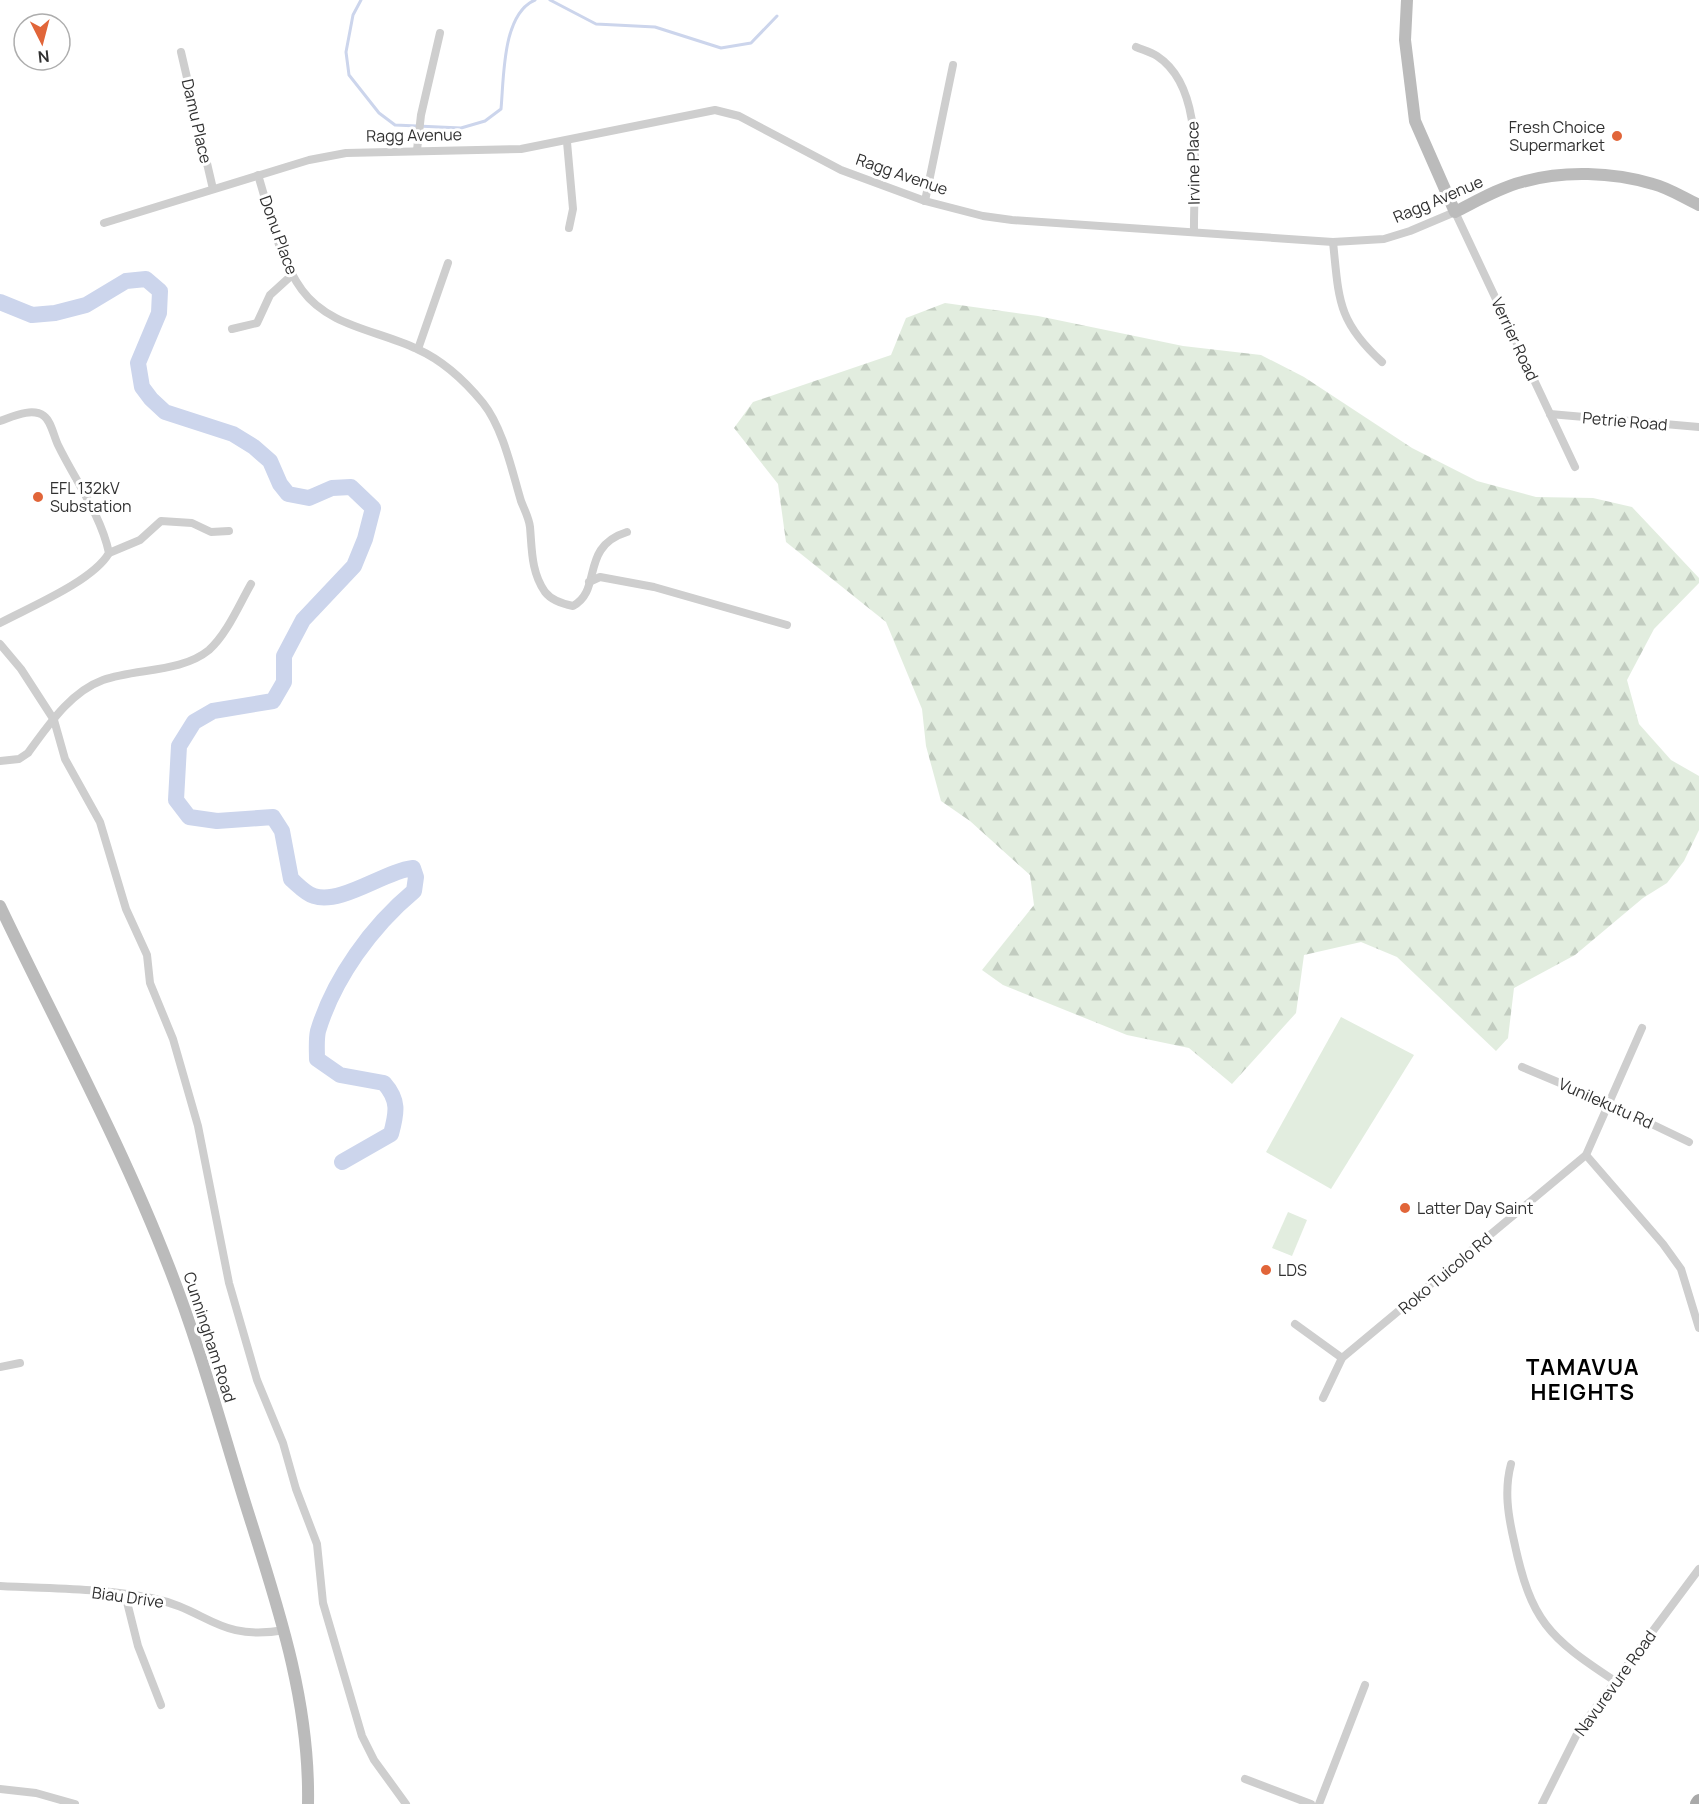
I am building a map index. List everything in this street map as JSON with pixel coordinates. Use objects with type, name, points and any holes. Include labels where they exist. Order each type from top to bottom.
[{"type":"main road","points":[[1407,0],[1405,40],[1415,121],[1455,212]]},
{"type":"main road","name":"Ragg Avenue","points":[[1455,212],[1522,182],[1552,176],[1587,175],[1623,177],[1656,184],[1699,206]]},
{"type":"main road","name":"Cunningham Road","points":[[0,906],[121,1155],[170,1268],[285,1630],[296,1672],[306,1734],[308,1804]]},
{"type":"street","points":[[417,150],[421,115],[440,33]]},
{"type":"street","name":"Irvine Place","points":[[1136,47],[1158,57],[1186,94],[1193,116],[1194,232]]},
{"type":"street","name":"Damu Place","points":[[181,52],[213,189]]},
{"type":"street","points":[[925,201],[953,65]]},
{"type":"street","name":"Ragg Avenue","points":[[104,223],[258,175],[346,153],[417,150],[491,151],[567,142],[715,110],[739,116],[841,170],[925,201],[1012,220],[1333,242],[1384,238],[1410,231],[1455,212]]},
{"type":"street","points":[[567,142],[573,210],[569,228]]},
{"type":"street","name":"Donu Place","points":[[258,175],[292,275],[303,292],[328,314],[343,322],[432,356],[464,382],[485,405],[516,480],[530,525],[530,547],[537,577],[546,594],[560,603],[573,606],[579,603],[589,582]]},
{"type":"street","name":"Verrier Road","points":[[1455,212],[1575,467]]},
{"type":"street","points":[[1333,242],[1339,299],[1344,315],[1365,347],[1382,362]]},
{"type":"street","points":[[418,349],[448,263]]},
{"type":"street","points":[[232,329],[257,323],[270,295],[292,275]]},
{"type":"street","points":[[0,421],[30,413],[38,413],[48,419],[68,464],[101,526],[109,553]]},
{"type":"street","name":"Petrie Road","points":[[1550,414],[1699,427]]},
{"type":"street","points":[[0,623],[80,581],[104,563],[109,553],[140,540],[161,521],[192,522],[211,532],[229,531]]},
{"type":"street","points":[[589,582],[600,548],[611,538],[627,532]]},
{"type":"street","points":[[589,582],[600,577],[654,587],[787,625]]},
{"type":"street","points":[[0,761],[19,759],[28,753],[69,701],[101,680],[180,662],[209,650],[219,638],[251,584]]},
{"type":"street","points":[[0,644],[21,669],[54,720],[65,759],[100,822],[126,909],[147,955],[150,983],[185,1077],[198,1126],[229,1284],[257,1380],[283,1443],[296,1489],[317,1544],[323,1603],[362,1736],[374,1760],[406,1804]]},
{"type":"street","name":"Roko Tuicolo Rd","points":[[1323,1398],[1342,1358],[1586,1155],[1642,1028]]},
{"type":"street","name":"Vunilekutu Rd","points":[[1522,1067],[1610,1104],[1689,1142]]},
{"type":"street","points":[[1586,1155],[1663,1244],[1681,1269],[1699,1328]]},
{"type":"street","points":[[1294,1324],[1342,1358]]},
{"type":"street","points":[[0,1367],[20,1363]]},
{"type":"street","points":[[1511,1464],[1506,1485],[1511,1529],[1521,1575],[1533,1608],[1553,1635],[1574,1653],[1615,1681]]},
{"type":"street","name":"Navurevure Road","points":[[1542,1804],[1579,1730],[1699,1569]]},
{"type":"street","name":"Biau Drive","points":[[0,1586],[125,1594],[161,1600],[232,1631],[254,1634],[285,1630]]},
{"type":"street","points":[[125,1594],[138,1646],[161,1705]]},
{"type":"street","points":[[1319,1804],[1365,1685]]},
{"type":"street","points":[[1245,1779],[1311,1804]]},
{"type":"street","points":[[0,1789],[36,1793],[75,1804]]},
{"type":"green space","points":[[945,303],[1038,316],[1183,346],[1261,355],[1304,377],[1412,448],[1477,481],[1536,497],[1593,498],[1632,507],[1699,578],[1699,583],[1654,629],[1627,680],[1639,724],[1671,760],[1699,776],[1699,830],[1684,861],[1667,883],[1643,898],[1575,955],[1514,988],[1508,1038],[1496,1051],[1397,957],[1361,942],[1304,955],[1296,1013],[1232,1084],[1189,1048],[1127,1035],[1003,985],[982,970],[1034,905],[1030,875],[970,821],[941,801],[926,746],[922,709],[886,622],[786,542],[778,484],[734,428],[753,402],[891,355],[906,318]]},
{"type":"green space","points":[[1341,1017],[1414,1055],[1331,1189],[1266,1152]]},
{"type":"green space","points":[[1288,1212],[1307,1220],[1292,1256],[1272,1248]]},
{"type":"waterway","points":[[361,0],[353,15],[346,52],[349,75],[379,113],[395,125],[461,128],[485,121],[501,109],[504,65],[511,32],[524,7],[535,0]]},
{"type":"waterway","points":[[550,0],[596,24],[655,27],[721,48],[751,43],[777,16]]},
{"type":"waterway","points":[[0,302],[32,315],[55,313],[86,305],[126,281],[146,279],[160,291],[159,313],[138,363],[142,387],[151,399],[165,412],[233,434],[254,447],[270,461],[280,484],[288,494],[309,498],[332,488],[351,487],[373,508],[365,539],[354,566],[303,620],[284,656],[284,682],[273,701],[213,711],[194,722],[179,746],[176,800],[189,817],[217,821],[273,817],[282,831],[291,879],[314,896],[325,898],[337,896],[402,870],[413,868],[416,877],[414,891],[384,920],[356,954],[334,992],[318,1031],[317,1059],[340,1075],[384,1083],[394,1101],[395,1119],[391,1134],[342,1162]]},
{"type":"place","name":"Fresh Choice Supermarket","points":[[1617,136]]},
{"type":"place","name":"EFL 132kV Substation","points":[[38,497]]},
{"type":"place","name":"Latter Day Saint","points":[[1405,1208]]},
{"type":"place","name":"LDS","points":[[1266,1270]]},
{"type":"district","name":"TAMAVUA HEIGHTS","points":[[1583,1380]]}]
